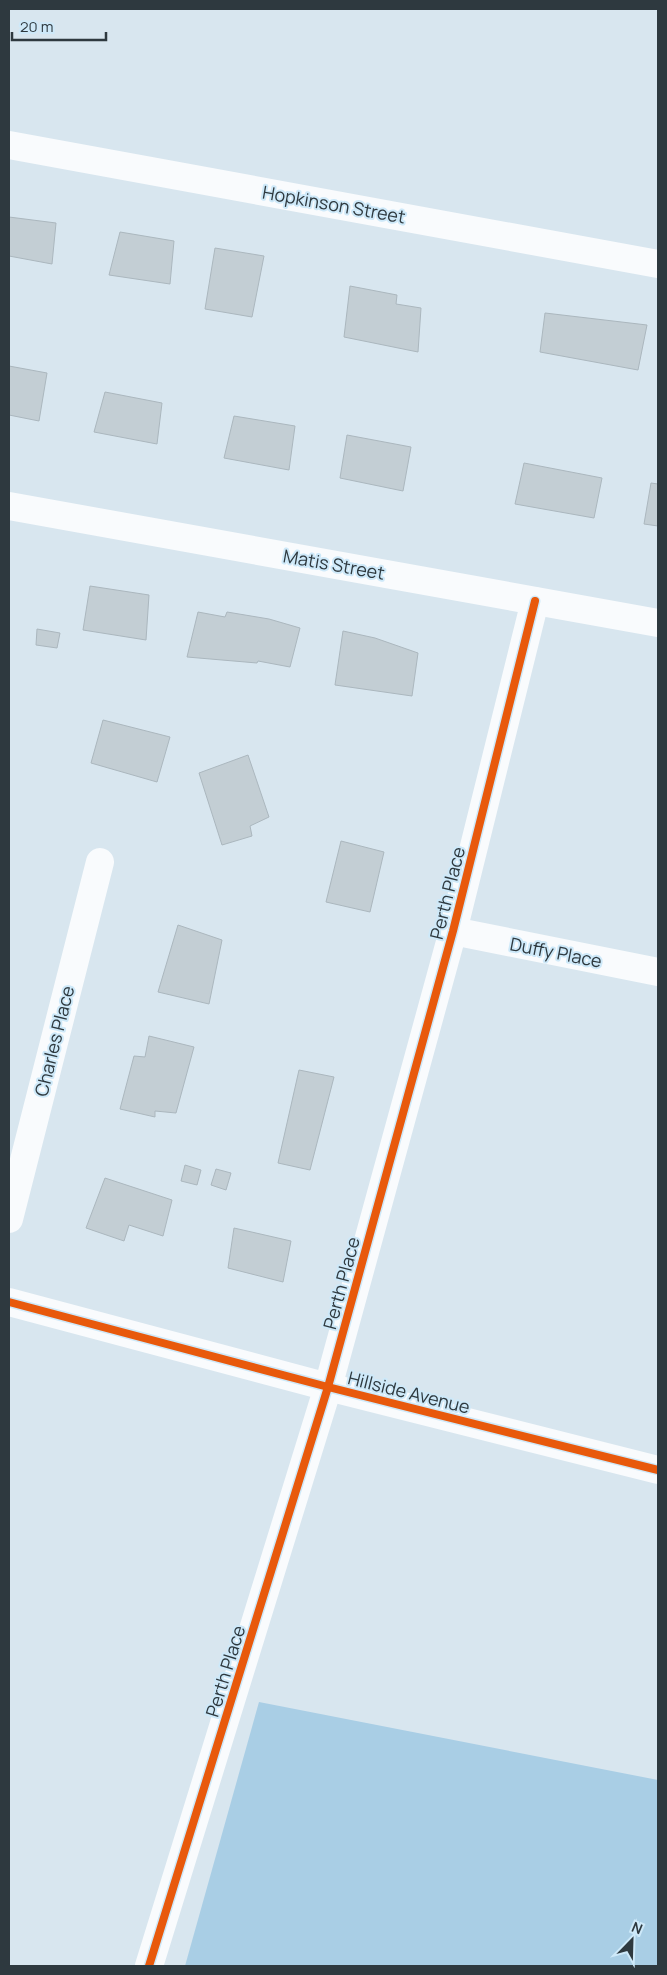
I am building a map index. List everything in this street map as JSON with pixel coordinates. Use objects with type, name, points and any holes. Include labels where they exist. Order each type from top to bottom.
[{"type":"street","name":"Hopkinson Street","points":[[9,145],[658,264]]},
{"type":"street","name":"Matis Street","points":[[9,506],[658,623]]},
{"type":"street","name":"Perth Place","points":[[150,1966],[328,1388],[453,931],[536,601]]},
{"type":"street","name":"Charles Place","points":[[9,1219],[100,862]]},
{"type":"street","name":"Duffy Place","points":[[453,931],[658,972]]},
{"type":"street","name":"Hillside Avenue","points":[[9,1302],[328,1388],[658,1470]]},
{"type":"shaded area","points":[[259,1702],[658,1780],[658,1966],[185,1966]]},
{"type":"building","points":[[9,217],[56,223],[52,264],[9,256]]},
{"type":"building","points":[[120,232],[174,241],[170,284],[109,275]]},
{"type":"building","points":[[215,248],[264,256],[252,317],[205,309]]},
{"type":"building","points":[[350,286],[397,295],[396,304],[421,308],[418,352],[344,337]]},
{"type":"building","points":[[545,313],[647,325],[638,370],[540,352]]},
{"type":"building","points":[[9,366],[47,373],[39,421],[9,415]]},
{"type":"building","points":[[105,392],[162,403],[157,444],[94,432]]},
{"type":"building","points":[[234,416],[295,426],[289,470],[224,458]]},
{"type":"building","points":[[347,435],[411,447],[403,491],[340,478]]},
{"type":"building","points":[[524,463],[602,478],[594,518],[515,504]]},
{"type":"building","points":[[651,483],[658,484],[658,526],[644,524]]},
{"type":"building","points":[[90,586],[149,595],[146,640],[83,630]]},
{"type":"building","points":[[198,612],[225,617],[227,612],[269,619],[300,628],[290,667],[258,661],[257,663],[187,657]]},
{"type":"building","points":[[37,629],[60,633],[57,648],[36,645]]},
{"type":"building","points":[[343,631],[375,638],[418,653],[412,696],[335,685]]},
{"type":"building","points":[[103,720],[170,737],[157,782],[91,763]]},
{"type":"building","points":[[248,755],[269,817],[250,826],[252,836],[222,845],[199,773]]},
{"type":"building","points":[[341,841],[384,852],[370,912],[326,902]]},
{"type":"building","points":[[178,925],[222,940],[209,1004],[158,992]]},
{"type":"building","points":[[149,1036],[194,1047],[176,1113],[155,1111],[155,1117],[120,1109],[134,1056],[145,1057]]},
{"type":"building","points":[[299,1070],[334,1077],[310,1170],[278,1163]]},
{"type":"building","points":[[185,1165],[201,1170],[197,1185],[181,1181]]},
{"type":"building","points":[[216,1169],[231,1173],[226,1190],[211,1185]]},
{"type":"building","points":[[105,1178],[172,1200],[163,1236],[129,1225],[124,1241],[86,1228]]},
{"type":"building","points":[[234,1228],[291,1241],[283,1282],[228,1268]]},
{"type":"cycle path","points":[[149,1966],[328,1387],[453,931],[535,601]]},
{"type":"cycle path","points":[[9,1302],[328,1387],[658,1470]]}]
